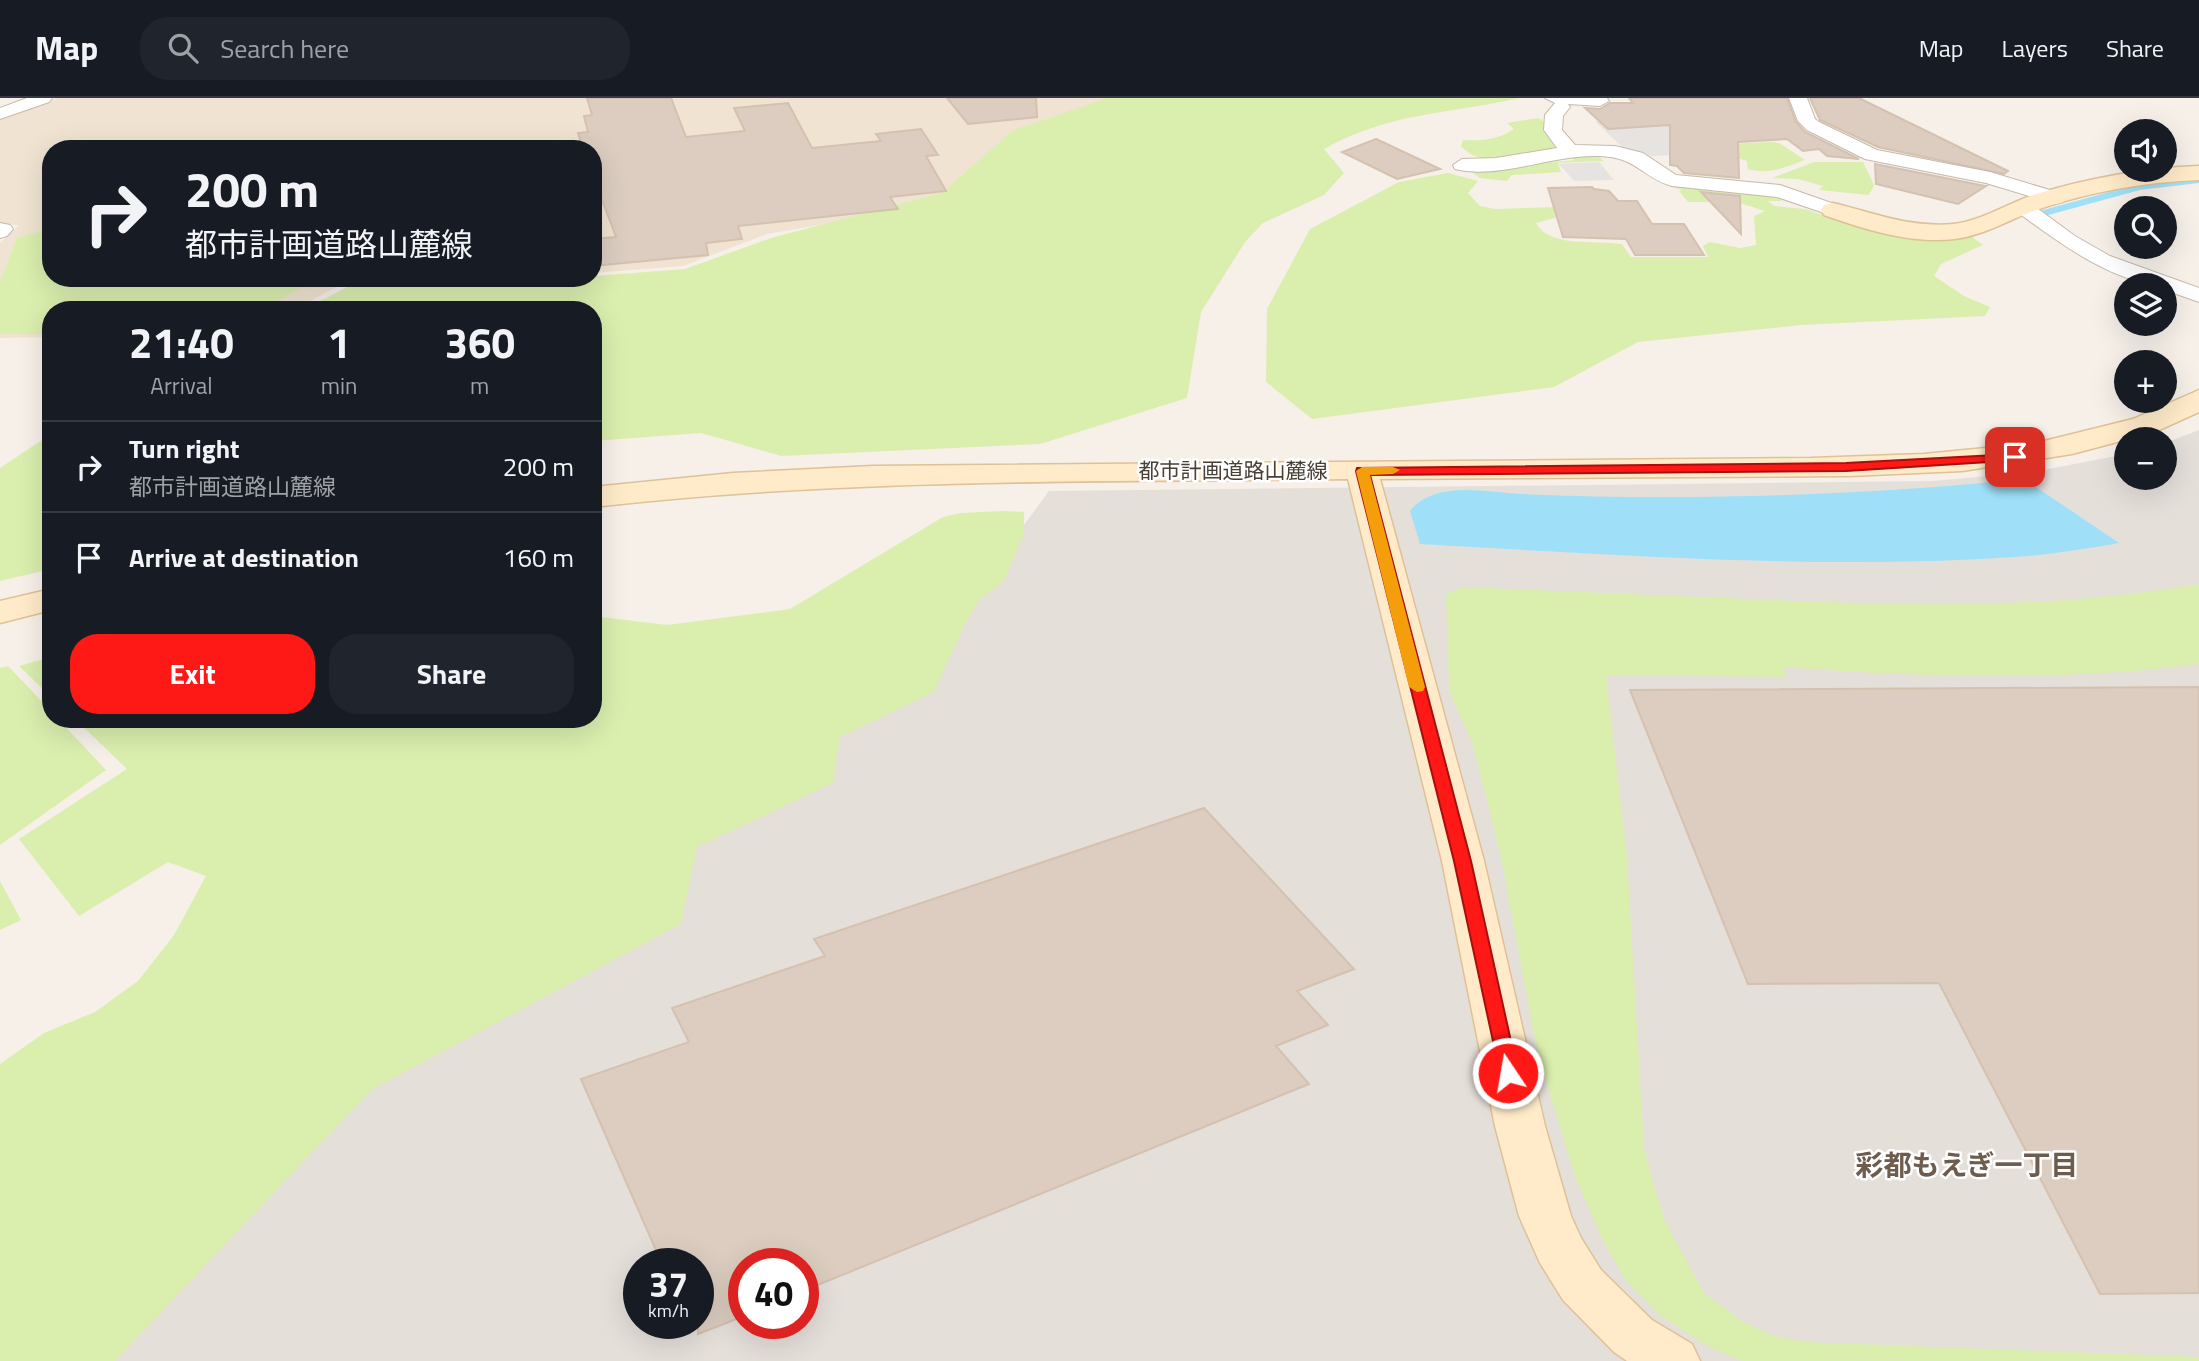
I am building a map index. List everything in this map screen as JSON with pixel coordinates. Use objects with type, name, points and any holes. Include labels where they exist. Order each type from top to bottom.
[{"type":"street","points":[[0,114],[43,98]]},
{"type":"street","points":[[1798,98],[1807,121],[1859,150],[1890,159],[1990,178],[2056,198]]},
{"type":"street","points":[[1570,152],[1553,130],[1554,115],[1560,106],[1600,101]]},
{"type":"street","points":[[1462,165],[1498,164],[1570,152],[1610,151],[1628,154],[1672,180],[1780,191],[1884,227],[1946,232],[1977,228],[2023,207],[2142,177],[2199,173]]},
{"type":"street","points":[[2023,207],[2038,215],[2068,240],[2103,260],[2199,295]]},
{"type":"street","name":"都市計画道路山麓線","points":[[602,496],[660,488],[790,478],[1031,472],[1846,467],[2015,457],[2136,429],[2196,405]]},
{"type":"street","points":[[1362,471],[1462,861],[1520,1126],[1545,1216],[1559,1248],[1582,1285],[1633,1336],[1672,1361]]},
{"type":"street","points":[[0,612],[42,601]]},
{"type":"shaded area","points":[[56,98],[1127,98],[952,202],[767,234],[683,266],[602,272],[602,140],[42,140],[42,287],[336,287],[310,301],[42,301],[42,337],[0,338],[0,243],[19,225],[0,224],[0,119]]},
{"type":"shaded area","points":[[1686,117],[1678,155],[1652,156],[1623,148],[1595,121]]},
{"type":"shaded area","points":[[1599,162],[1614,180],[1574,181],[1559,164]]},
{"type":"shaded area","points":[[2199,430],[2199,1361],[26,1361],[946,631],[1049,491],[1933,481],[2033,472],[2114,456],[2114,490],[2177,490],[2177,438]]},
{"type":"green space","points":[[1107,98],[1520,98],[1396,121],[1348,137],[1324,149],[1344,173],[1324,195],[1263,223],[1245,242],[1201,312],[1187,398],[1040,444],[781,456],[701,433],[602,440],[602,301],[320,301],[348,287],[602,287],[602,275],[685,269],[771,238],[942,193],[1012,131]]},
{"type":"green space","points":[[1538,118],[1543,121],[1551,141],[1561,149],[1495,160],[1471,154],[1461,146],[1463,140],[1502,136],[1514,129],[1507,123]]},
{"type":"green space","points":[[1779,143],[1805,160],[1777,169],[1756,171],[1748,169],[1747,161],[1732,156],[1727,144]]},
{"type":"green space","points":[[1598,155],[1603,161],[1558,163],[1561,172],[1512,175],[1507,181],[1480,178],[1467,169],[1567,161],[1574,160],[1570,157],[1572,156]]},
{"type":"green space","points":[[1814,162],[1863,162],[1874,185],[1869,195],[1819,190],[1823,186],[1798,179],[1772,178]]},
{"type":"green space","points":[[1448,173],[1478,181],[1468,193],[1480,206],[1495,209],[1560,207],[1562,216],[1536,223],[1542,231],[1562,240],[1622,244],[1631,257],[1708,257],[1703,246],[1710,242],[1740,248],[1756,245],[1754,216],[1765,211],[1734,201],[1727,194],[1699,191],[1709,202],[1688,202],[1679,191],[1682,190],[1660,183],[1768,195],[1780,199],[1781,201],[1768,201],[1774,206],[1805,209],[1873,232],[1909,237],[1972,237],[1983,245],[1941,264],[1934,276],[1964,296],[1990,307],[1985,316],[1801,325],[1638,342],[1554,387],[1312,419],[1266,382],[1267,309],[1310,229],[1399,182]]},
{"type":"green space","points":[[42,231],[42,287],[302,287],[278,301],[42,301],[42,334],[0,334],[0,282],[17,238]]},
{"type":"green space","points":[[42,440],[42,571],[0,581],[0,468]]},
{"type":"green space","points":[[1024,512],[1024,534],[1003,582],[979,600],[963,628],[934,692],[840,737],[833,783],[697,847],[681,924],[371,1090],[115,1361],[0,1361],[0,1064],[44,1033],[95,1012],[138,981],[174,935],[206,876],[168,862],[79,916],[19,839],[127,769],[84,728],[602,728],[602,617],[667,625],[790,609],[943,517],[961,513]]},
{"type":"green space","points":[[2199,584],[2199,664],[2095,673],[1991,676],[1783,667],[1786,677],[1606,675],[1627,857],[1644,1149],[1664,1219],[1704,1293],[1743,1322],[1774,1336],[1807,1342],[2199,1357],[2199,1361],[1742,1361],[1709,1347],[1662,1317],[1625,1280],[1603,1240],[1575,1177],[1537,1050],[1501,858],[1472,742],[1449,691],[1446,594],[1463,587],[1807,601],[1975,604],[2086,598]]},
{"type":"green space","points":[[42,660],[42,688],[19,666]]},
{"type":"green space","points":[[8,666],[42,702],[42,728],[66,728],[106,770],[0,845],[0,668]]},
{"type":"green space","points":[[0,881],[21,920],[0,930]]},
{"type":"water","points":[[2024,479],[2119,543],[2030,556],[1954,560],[1801,562],[1649,557],[1420,544],[1410,511],[1420,501],[1433,495],[1461,490],[1583,496],[1772,496],[1898,490]]},
{"type":"building","points":[[587,98],[671,98],[686,137],[745,131],[734,108],[788,103],[812,148],[881,141],[876,134],[921,129],[938,155],[926,156],[946,191],[890,197],[898,209],[738,226],[742,239],[706,243],[708,255],[602,265],[602,238],[616,237],[602,200],[602,140],[580,140],[578,133],[588,132],[584,116],[592,115]]},
{"type":"building","points":[[947,98],[1036,98],[1037,117],[968,124]]},
{"type":"building","points":[[1629,98],[1787,98],[1796,122],[1805,132],[1859,159],[1827,156],[1819,149],[1803,151],[1787,139],[1738,142],[1739,178],[1684,173],[1677,166],[1670,165],[1670,125],[1608,129],[1585,108],[1600,109],[1610,103],[1633,103]]},
{"type":"building","points":[[1810,98],[1859,98],[2008,171],[2004,174],[1878,147],[1820,120]]},
{"type":"building","points":[[1376,139],[1440,169],[1397,179],[1342,152]]},
{"type":"building","points":[[1875,164],[1986,186],[1958,204],[1876,184]]},
{"type":"building","points":[[1592,187],[1609,191],[1618,201],[1637,201],[1652,224],[1684,224],[1704,255],[1635,255],[1626,239],[1563,237],[1548,188]]},
{"type":"building","points":[[1701,192],[1740,196],[1741,234]]},
{"type":"building","points":[[2199,687],[2199,1293],[2100,1294],[1939,983],[1748,984],[1630,690]]},
{"type":"building","points":[[1204,808],[1354,969],[1297,991],[1328,1025],[1276,1046],[1309,1084],[819,1284],[819,1248],[728,1248],[728,1322],[714,1328],[714,1248],[655,1248],[581,1079],[689,1042],[672,1008],[825,956],[814,939]]},
{"type":"waterway","points":[[2044,213],[2139,187],[2199,180]]},
{"type":"slow traffic","points":[[1393,470],[1362,471],[1417,687]]},
{"type":"district","name":"彩都もえぎ一丁目","points":[[1967,1165]]},
{"type":"route","points":[[1508,1073],[1462,861],[1362,471],[1846,467],[2015,457]]}]
